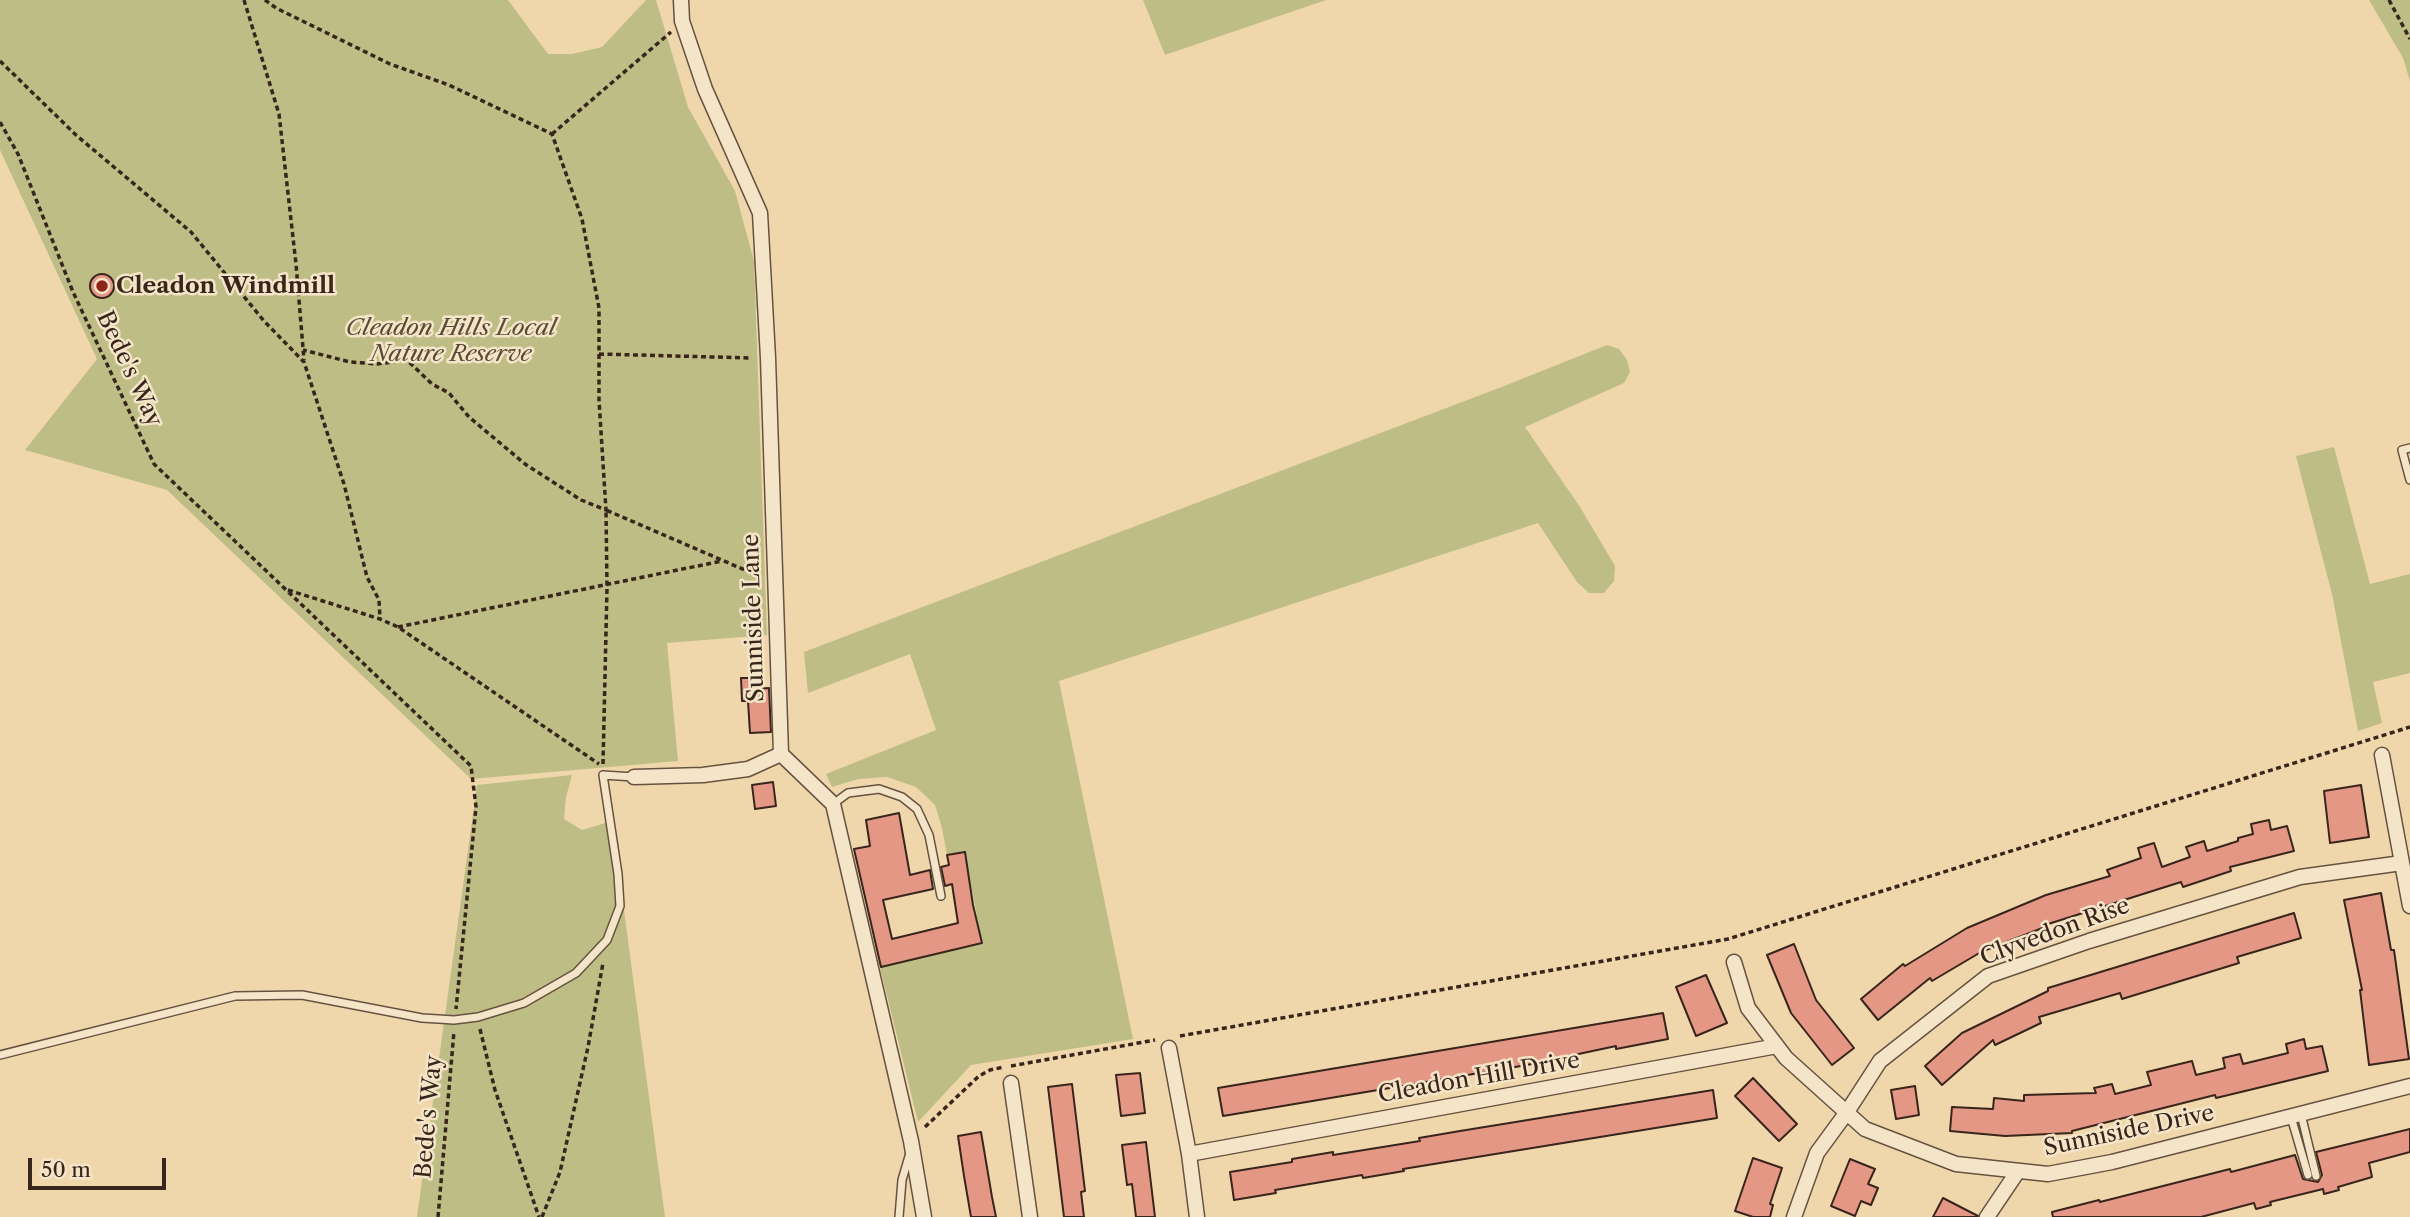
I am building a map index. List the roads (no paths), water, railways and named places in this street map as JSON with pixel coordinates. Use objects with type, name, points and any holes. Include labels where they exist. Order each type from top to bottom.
[{"type":"street","name":"Sunniside Lane","points":[[681,0],[682,21],[705,89],[760,213],[768,358],[781,754]]},
{"type":"street","points":[[634,777],[703,775],[748,769],[781,754],[833,804],[911,1143],[924,1217]]},
{"type":"street","points":[[2382,755],[2410,906]]},
{"type":"street","name":"Clyvedon Rise","points":[[1794,1217],[1817,1153],[1880,1060],[1987,976],[2090,941],[2300,877],[2402,863]]},
{"type":"street","name":"Sunniside Drive","points":[[1734,962],[1748,1008],[1786,1058],[1865,1129],[1956,1164],[2048,1174],[2112,1162],[2410,1086]]},
{"type":"street","name":"Cleadon Hill Drive","points":[[1189,1154],[1777,1046]]},
{"type":"street","points":[[1170,1048],[1197,1217]]},
{"type":"street","points":[[1012,1083],[1030,1217]]},
{"type":"street","points":[[1987,1217],[2018,1171]]},
{"type":"lane","points":[[2410,448],[2402,450],[2410,480]]},
{"type":"lane","points":[[0,1055],[235,996],[302,995],[422,1018],[454,1020],[478,1017],[524,1003],[576,973],[607,940],[620,906],[618,874],[603,775],[634,777]]},
{"type":"lane","points":[[833,804],[848,793],[879,789],[902,797],[917,809],[929,835],[941,896]]},
{"type":"lane","points":[[2296,1115],[2312,1176]]},
{"type":"lane","points":[[899,1217],[902,1180],[911,1143]]},
{"type":"place","name":"Cleadon Windmill","points":[[102,286]]},
{"type":"park label","name":"Cleadon Hills Local Nature Reserve","points":[[451,341]]}]
